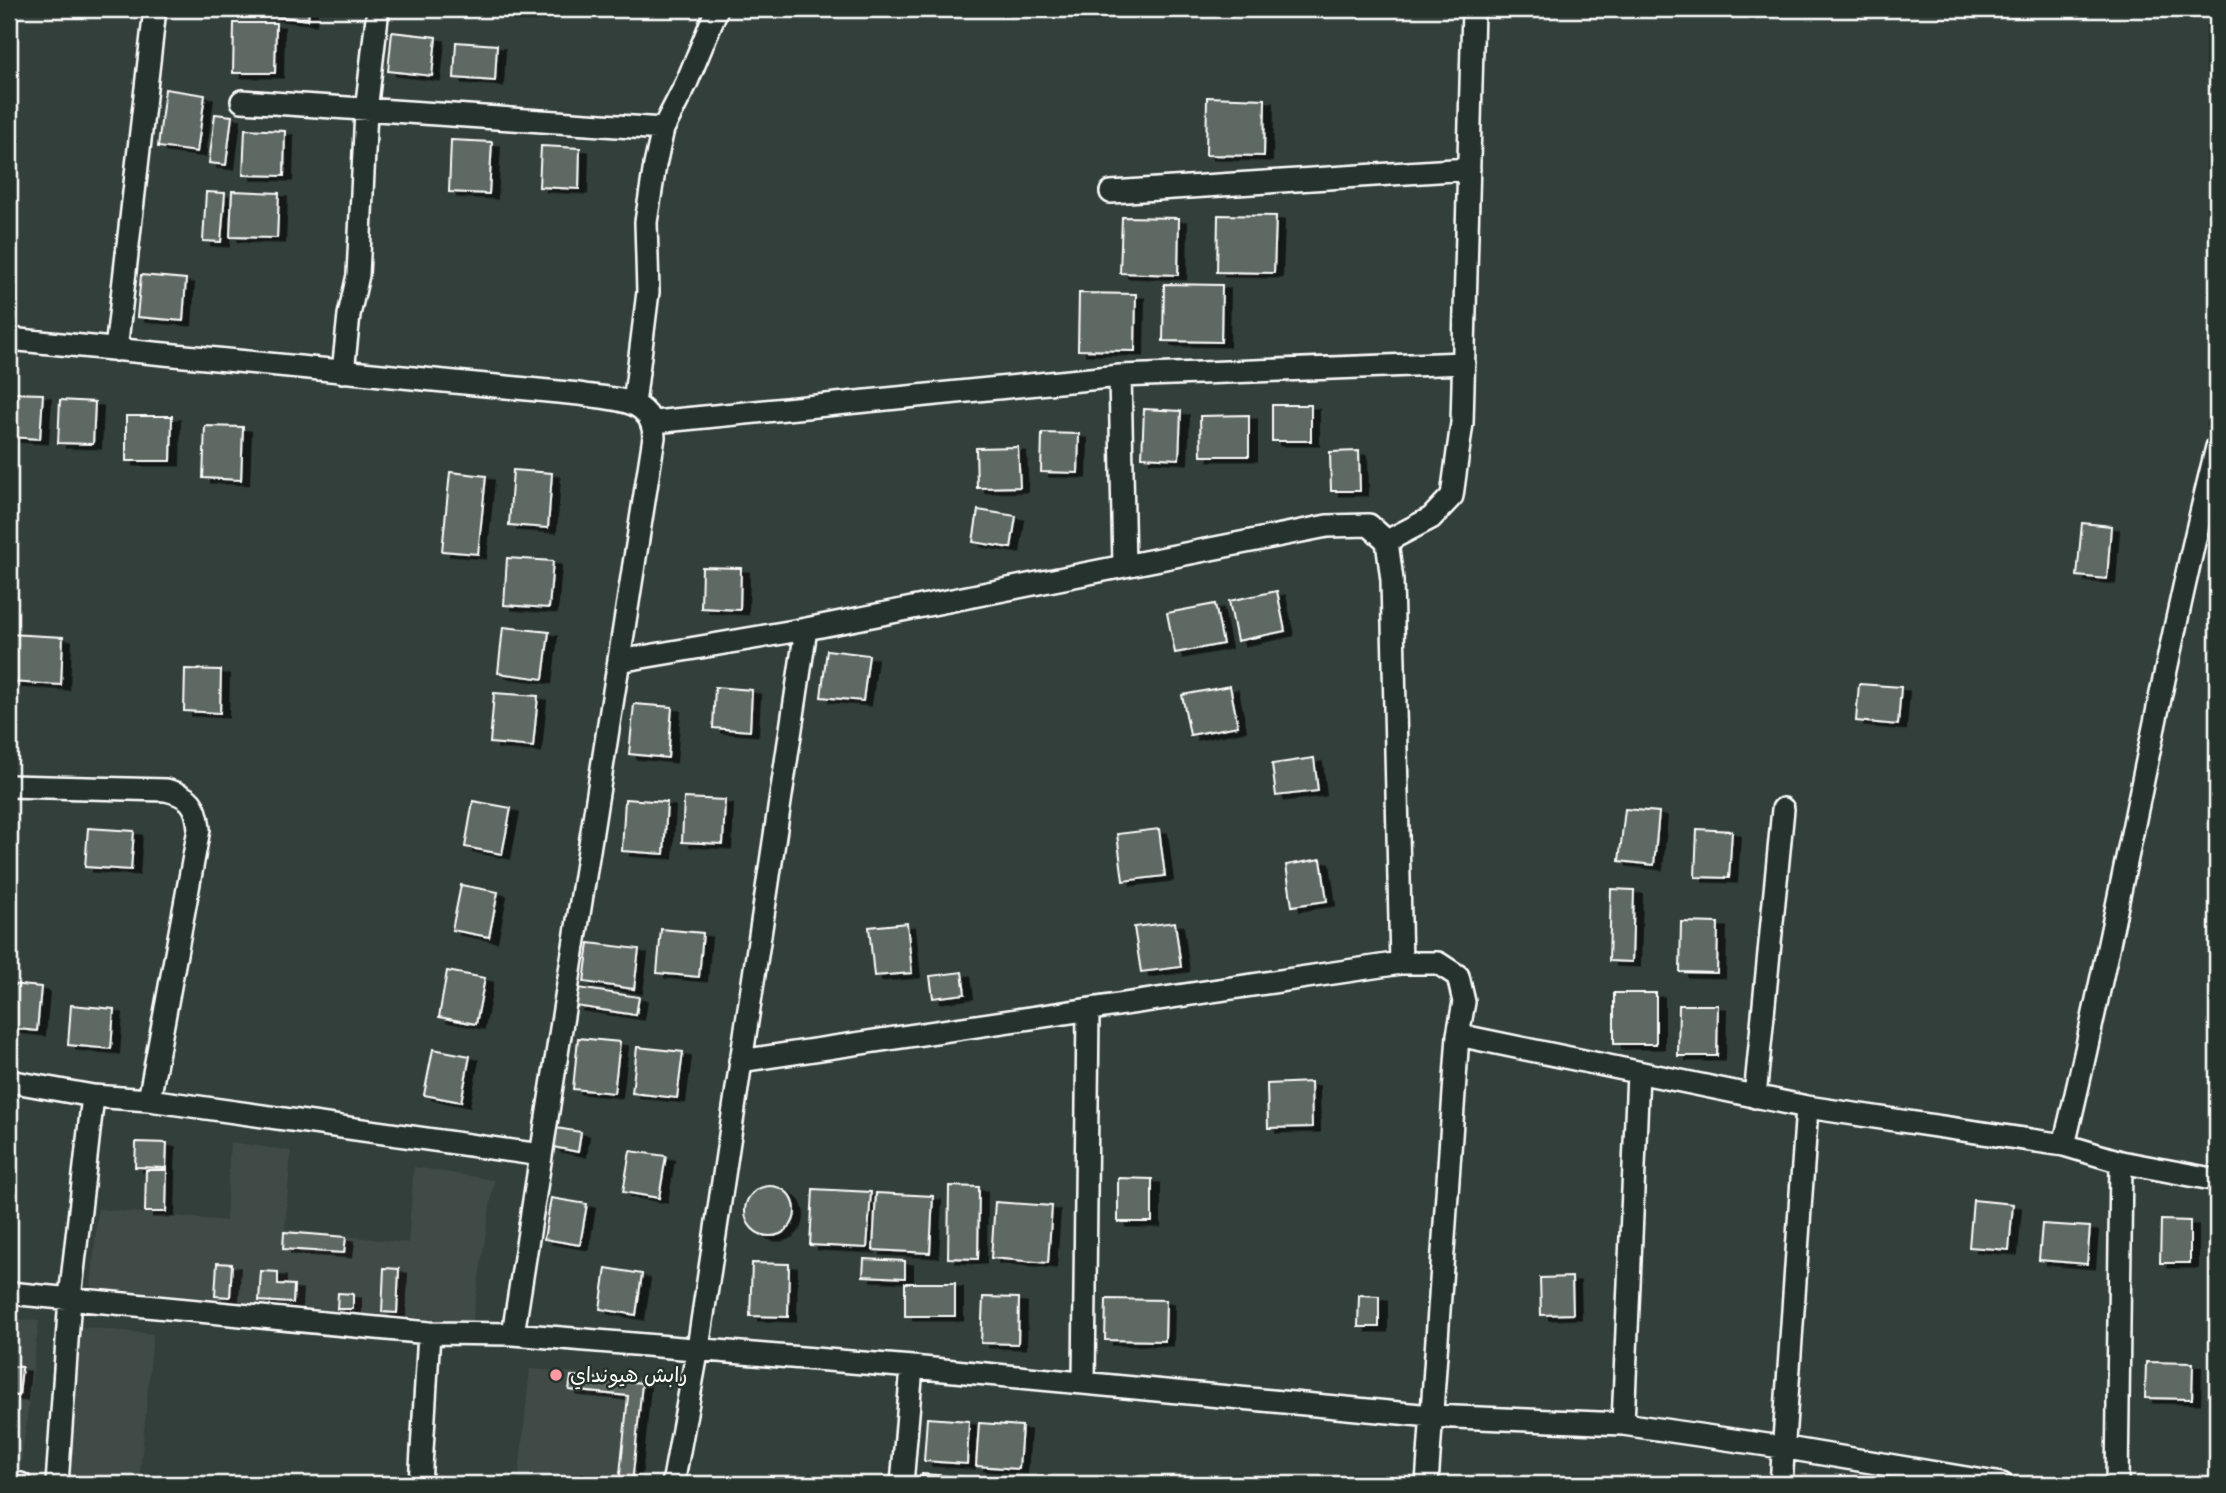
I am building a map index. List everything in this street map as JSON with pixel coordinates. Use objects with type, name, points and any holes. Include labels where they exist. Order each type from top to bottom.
[{"type":"street","points":[[116,350],[155,9]]},
{"type":"street","points":[[343,372],[349,315],[358,275],[366,111],[378,9]]},
{"type":"street","points":[[634,404],[648,292],[646,222],[663,129],[686,84],[717,9]]},
{"type":"street","points":[[1387,541],[1431,518],[1452,496],[1462,423],[1474,9]]},
{"type":"street","points":[[242,101],[663,129]]},
{"type":"street","points":[[1111,192],[1469,169]]},
{"type":"street","points":[[9,339],[579,394],[634,404],[649,413],[654,422],[653,449],[513,1334]]},
{"type":"street","points":[[654,422],[1120,376],[1464,363]]},
{"type":"street","points":[[1120,376],[1124,566]]},
{"type":"street","points":[[2064,1145],[2089,1044],[2183,583],[2217,447]]},
{"type":"street","points":[[619,661],[806,629],[1327,526],[1369,525],[1387,541],[1392,580],[1401,963]]},
{"type":"street","points":[[673,1484],[698,1348],[806,629]]},
{"type":"street","points":[[9,786],[166,790],[187,795],[198,809],[199,829],[149,1100]]},
{"type":"street","points":[[1755,1097],[1783,809]]},
{"type":"street","points":[[740,1061],[1401,963],[1438,963],[1458,976],[1464,1002],[1458,1035],[1427,1484]]},
{"type":"street","points":[[1084,1383],[1088,1010]]},
{"type":"street","points":[[1458,1035],[1807,1107],[2064,1145],[2121,1163],[2217,1180]]},
{"type":"street","points":[[1623,1424],[1638,1073]]},
{"type":"street","points":[[9,1081],[93,1096],[149,1100],[541,1155]]},
{"type":"street","points":[[57,1484],[70,1298],[93,1096]]},
{"type":"street","points":[[1781,1484],[1807,1107]]},
{"type":"street","points":[[2117,1484],[2121,1163]]},
{"type":"street","points":[[9,1293],[429,1333],[513,1334],[698,1348],[1431,1416],[1623,1424],[1782,1447],[2002,1484]]},
{"type":"street","points":[[420,1484],[429,1333]]},
{"type":"street","points":[[902,1484],[912,1367]]},
{"type":"street","points":[[9,1482],[21,1484]]},
{"type":"shaded area","points":[[230,1142],[291,1151],[285,1229],[408,1243],[414,1167],[494,1180],[472,1323],[91,1287],[98,1209],[226,1221]]},
{"type":"shaded area","points":[[9,1318],[39,1321],[20,1472],[9,1471]]},
{"type":"shaded area","points":[[82,1327],[153,1334],[139,1484],[67,1477]]},
{"type":"shaded area","points":[[530,1369],[646,1378],[635,1484],[518,1484]]},
{"type":"shaded area","points":[[1805,1473],[1873,1484],[1804,1484]]},
{"type":"building","points":[[229,9],[309,9],[308,20]]},
{"type":"building","points":[[771,9],[793,9],[794,11],[772,13]]},
{"type":"building","points":[[234,23],[276,23],[275,73],[233,73]]},
{"type":"building","points":[[392,32],[436,37],[432,76],[388,71]]},
{"type":"building","points":[[456,42],[497,45],[495,81],[454,78]]},
{"type":"building","points":[[165,89],[205,95],[197,152],[158,147]]},
{"type":"building","points":[[1207,97],[1265,99],[1264,156],[1206,155]]},
{"type":"building","points":[[215,114],[232,116],[226,165],[209,163]]},
{"type":"building","points":[[245,129],[285,131],[284,176],[243,175]]},
{"type":"building","points":[[451,140],[492,142],[489,194],[449,192]]},
{"type":"building","points":[[541,146],[580,148],[579,189],[539,187]]},
{"type":"building","points":[[232,191],[279,193],[277,238],[230,237]]},
{"type":"building","points":[[206,192],[225,193],[221,242],[203,241]]},
{"type":"building","points":[[1218,215],[1276,216],[1274,273],[1217,272]]},
{"type":"building","points":[[1122,217],[1179,218],[1178,275],[1120,273]]},
{"type":"building","points":[[141,275],[186,279],[183,321],[137,317]]},
{"type":"building","points":[[1164,284],[1222,285],[1221,342],[1163,341]]},
{"type":"building","points":[[1079,293],[1136,294],[1135,351],[1078,350]]},
{"type":"building","points":[[9,393],[43,394],[40,439],[9,437]]},
{"type":"building","points":[[60,400],[95,402],[93,444],[58,443]]},
{"type":"building","points":[[1272,405],[1311,405],[1311,441],[1272,441]]},
{"type":"building","points":[[1144,409],[1181,411],[1179,459],[1142,457]]},
{"type":"building","points":[[1249,415],[1249,456],[1201,456],[1200,416]]},
{"type":"building","points":[[126,416],[172,416],[171,461],[126,461]]},
{"type":"building","points":[[205,426],[243,427],[241,480],[203,478]]},
{"type":"building","points":[[1042,433],[1079,434],[1078,473],[1041,472]]},
{"type":"building","points":[[1018,447],[1020,487],[977,488],[976,448]]},
{"type":"building","points":[[1359,451],[1360,491],[1331,491],[1330,452]]},
{"type":"building","points":[[513,470],[552,473],[548,528],[509,525]]},
{"type":"building","points":[[450,472],[486,476],[478,554],[442,551]]},
{"type":"building","points":[[978,510],[1016,516],[1011,548],[973,542]]},
{"type":"building","points":[[2082,523],[2111,526],[2107,579],[2077,576]]},
{"type":"building","points":[[507,558],[553,561],[549,608],[504,605]]},
{"type":"building","points":[[702,567],[741,568],[740,610],[701,608]]},
{"type":"building","points":[[1277,591],[1285,631],[1237,641],[1229,601]]},
{"type":"building","points":[[1215,604],[1223,644],[1175,653],[1167,613]]},
{"type":"building","points":[[503,627],[549,632],[543,679],[498,673]]},
{"type":"building","points":[[9,634],[63,637],[61,685],[9,682]]},
{"type":"building","points":[[827,650],[869,655],[863,701],[821,697]]},
{"type":"building","points":[[185,669],[221,670],[220,713],[184,711]]},
{"type":"building","points":[[1859,684],[1901,687],[1898,725],[1856,721]]},
{"type":"building","points":[[1230,686],[1238,726],[1190,735],[1182,695]]},
{"type":"building","points":[[715,687],[752,690],[750,731],[713,728]]},
{"type":"building","points":[[494,693],[538,696],[533,747],[490,743]]},
{"type":"building","points":[[634,704],[672,707],[668,758],[629,754]]},
{"type":"building","points":[[1314,758],[1318,791],[1276,796],[1272,764]]},
{"type":"building","points":[[684,798],[725,800],[723,844],[682,842]]},
{"type":"building","points":[[625,799],[667,802],[664,854],[622,851]]},
{"type":"building","points":[[473,801],[511,808],[502,854],[465,847]]},
{"type":"building","points":[[1625,809],[1659,812],[1654,865],[1619,861]]},
{"type":"building","points":[[88,828],[134,831],[131,870],[85,867]]},
{"type":"building","points":[[1159,829],[1165,876],[1123,881],[1117,834]]},
{"type":"building","points":[[1697,829],[1732,831],[1729,878],[1695,877]]},
{"type":"building","points":[[1321,859],[1327,901],[1292,906],[1286,865]]},
{"type":"building","points":[[461,885],[498,892],[489,937],[452,930]]},
{"type":"building","points":[[1611,889],[1634,890],[1632,962],[1609,961]]},
{"type":"building","points":[[1175,922],[1181,967],[1141,972],[1134,927]]},
{"type":"building","points":[[1681,922],[1718,923],[1717,973],[1680,972]]},
{"type":"building","points":[[907,923],[912,973],[874,976],[869,927]]},
{"type":"building","points":[[661,929],[703,933],[699,977],[657,973]]},
{"type":"building","points":[[589,943],[639,949],[634,989],[584,982]]},
{"type":"building","points":[[447,971],[485,978],[476,1024],[439,1017]]},
{"type":"building","points":[[962,972],[965,994],[933,998],[930,976]]},
{"type":"building","points":[[9,984],[41,987],[37,1031],[9,1028]]},
{"type":"building","points":[[578,988],[639,997],[636,1015],[575,1006]]},
{"type":"building","points":[[1614,993],[1656,993],[1656,1044],[1614,1044]]},
{"type":"building","points":[[71,1005],[114,1009],[111,1049],[68,1045]]},
{"type":"building","points":[[1679,1005],[1718,1005],[1717,1056],[1678,1056]]},
{"type":"building","points":[[578,1038],[620,1042],[614,1093],[573,1089]]},
{"type":"building","points":[[637,1047],[683,1052],[677,1098],[632,1093]]},
{"type":"building","points":[[433,1049],[470,1056],[461,1102],[424,1095]]},
{"type":"building","points":[[1311,1082],[1312,1127],[1268,1128],[1267,1084]]},
{"type":"building","points":[[556,1128],[581,1132],[578,1152],[553,1147]]},
{"type":"building","points":[[136,1142],[167,1143],[166,1168],[135,1167]]},
{"type":"building","points":[[630,1151],[666,1156],[659,1198],[623,1192]]},
{"type":"building","points":[[146,1170],[167,1170],[166,1212],[145,1212]]},
{"type":"building","points":[[1118,1178],[1152,1179],[1152,1222],[1118,1222]]},
{"type":"building","points":[[770,1186],[788,1193],[795,1211],[788,1229],[770,1236],[752,1229],[745,1211],[752,1193]]},
{"type":"building","points":[[949,1186],[979,1187],[978,1259],[948,1258]]},
{"type":"building","points":[[813,1189],[871,1192],[867,1248],[810,1245]]},
{"type":"building","points":[[876,1193],[933,1196],[930,1253],[873,1250]]},
{"type":"building","points":[[551,1198],[587,1204],[580,1245],[544,1239]]},
{"type":"building","points":[[1973,1200],[2013,1204],[2009,1250],[1969,1247]]},
{"type":"building","points":[[995,1202],[1052,1206],[1048,1263],[991,1258]]},
{"type":"building","points":[[2161,1220],[2190,1221],[2190,1263],[2160,1263]]},
{"type":"building","points":[[2042,1224],[2090,1227],[2087,1264],[2039,1260]]},
{"type":"building","points":[[284,1232],[346,1237],[344,1253],[283,1249]]},
{"type":"building","points":[[864,1259],[905,1261],[905,1278],[863,1276]]},
{"type":"building","points":[[217,1263],[232,1264],[230,1297],[215,1296]]},
{"type":"building","points":[[752,1263],[789,1264],[788,1317],[750,1316]]},
{"type":"building","points":[[384,1268],[399,1269],[397,1313],[382,1312]]},
{"type":"building","points":[[606,1268],[642,1274],[636,1315],[600,1309]]},
{"type":"building","points":[[261,1271],[278,1272],[278,1284],[294,1285],[293,1303],[259,1301]]},
{"type":"building","points":[[1572,1277],[1573,1314],[1541,1315],[1540,1278]]},
{"type":"building","points":[[905,1283],[955,1283],[955,1316],[905,1316]]},
{"type":"building","points":[[338,1293],[353,1294],[353,1309],[337,1309]]},
{"type":"building","points":[[1359,1295],[1379,1296],[1379,1327],[1358,1327]]},
{"type":"building","points":[[983,1297],[1019,1298],[1018,1344],[981,1343]]},
{"type":"building","points":[[1106,1299],[1166,1300],[1165,1341],[1105,1340]]},
{"type":"building","points":[[2146,1362],[2193,1363],[2192,1399],[2145,1398]]},
{"type":"building","points":[[9,1366],[22,1367],[19,1396],[9,1395]]},
{"type":"building","points":[[571,1376],[642,1383],[632,1484],[619,1484],[628,1396],[569,1390]]},
{"type":"building","points":[[927,1418],[969,1421],[967,1464],[924,1461]]},
{"type":"building","points":[[979,1423],[1022,1426],[1019,1469],[976,1466]]},
{"type":"building","points":[[922,1474],[965,1477],[964,1484],[922,1484]]},
{"type":"building","points":[[1720,1477],[1749,1477],[1750,1484],[1720,1484]]},
{"type":"building","points":[[1449,1479],[1469,1479],[1469,1484],[1449,1484]]},
{"type":"place","name":"رابش هيونداي","points":[[556,1375]]}]
